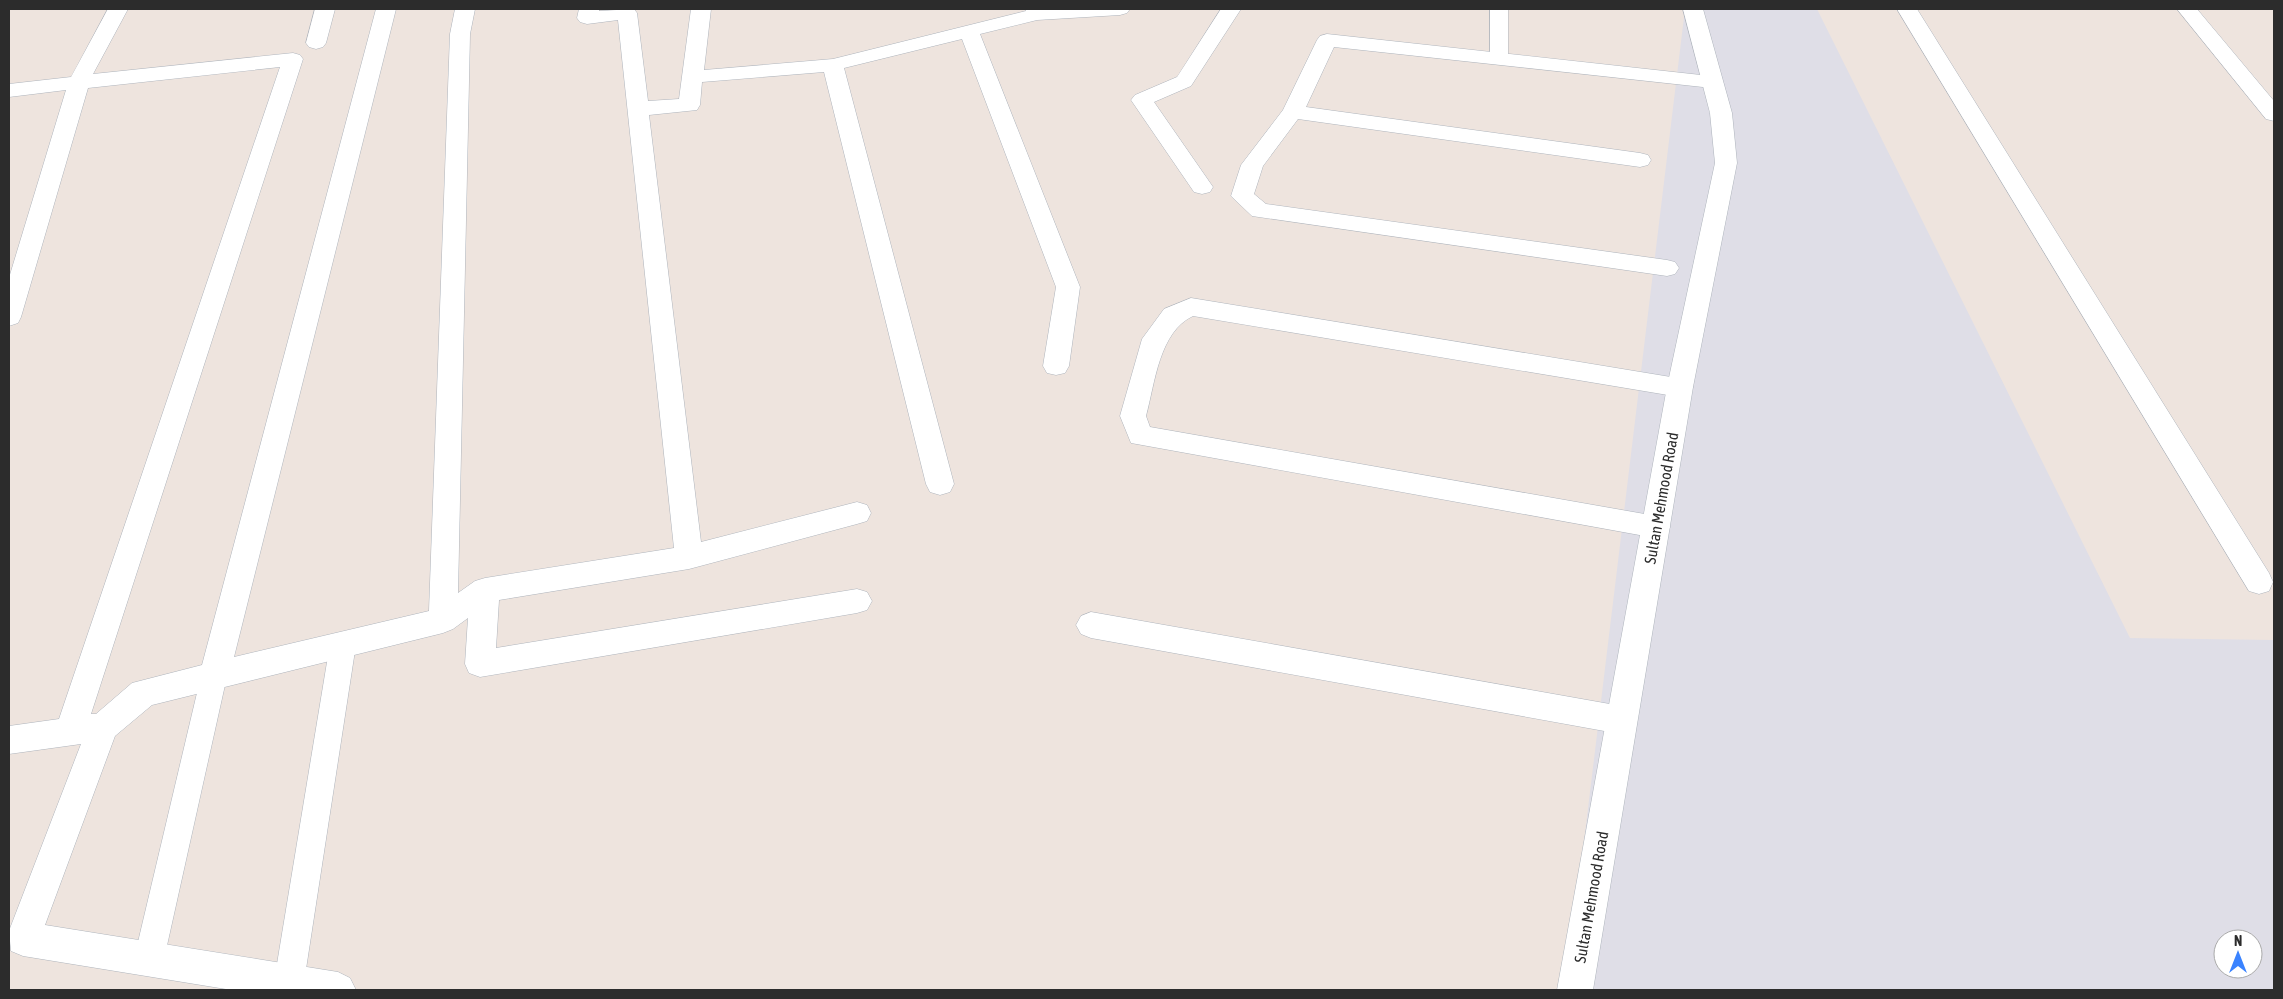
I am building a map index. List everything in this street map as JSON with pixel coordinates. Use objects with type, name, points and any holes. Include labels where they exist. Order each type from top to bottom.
[{"type":"street","points":[[9,317],[79,82],[118,9]]},
{"type":"street","points":[[316,43],[325,9]]},
{"type":"street","points":[[214,676],[386,9]]},
{"type":"street","points":[[443,620],[460,34],[465,9]]},
{"type":"street","points":[[589,9],[587,18],[627,13],[688,557]]},
{"type":"street","points":[[637,109],[689,105],[700,9]]},
{"type":"street","points":[[692,77],[833,65],[969,31],[1036,11],[1120,9]]},
{"type":"street","points":[[1202,186],[1142,100],[1184,81],[1231,9]]},
{"type":"street","name":"Sultan Mehmood Road","points":[[1575,990],[1680,387],[1726,163],[1721,113],[1693,9]]},
{"type":"street","points":[[1907,9],[2259,582]]},
{"type":"street","points":[[2187,9],[2274,114]]},
{"type":"street","points":[[969,31],[1068,287],[1056,366]]},
{"type":"street","points":[[1667,268],[1260,212],[1242,196],[1252,165],[1293,112],[1327,40],[1712,82]]},
{"type":"street","points":[[9,90],[293,59],[70,732]]},
{"type":"street","points":[[833,65],[940,484]]},
{"type":"street","points":[[1293,112],[1640,160]]},
{"type":"street","points":[[1656,527],[1140,436],[1133,416],[1154,338],[1173,315],[1191,307],[1680,387]]},
{"type":"street","points":[[338,990],[23,940],[103,727],[143,693],[443,620],[486,590],[688,557],[857,513]]},
{"type":"street","points":[[486,590],[480,664],[857,601]]},
{"type":"street","points":[[1091,625],[1621,720]]},
{"type":"street","points":[[9,740],[103,727]]},
{"type":"lane","points":[[1499,9],[1499,59]]},
{"type":"lane","points":[[289,982],[343,644]]},
{"type":"lane","points":[[149,959],[214,676]]},
{"type":"shaded area","points":[[1685,9],[1817,9],[2130,638],[2274,640],[2274,990],[1566,990]]}]
